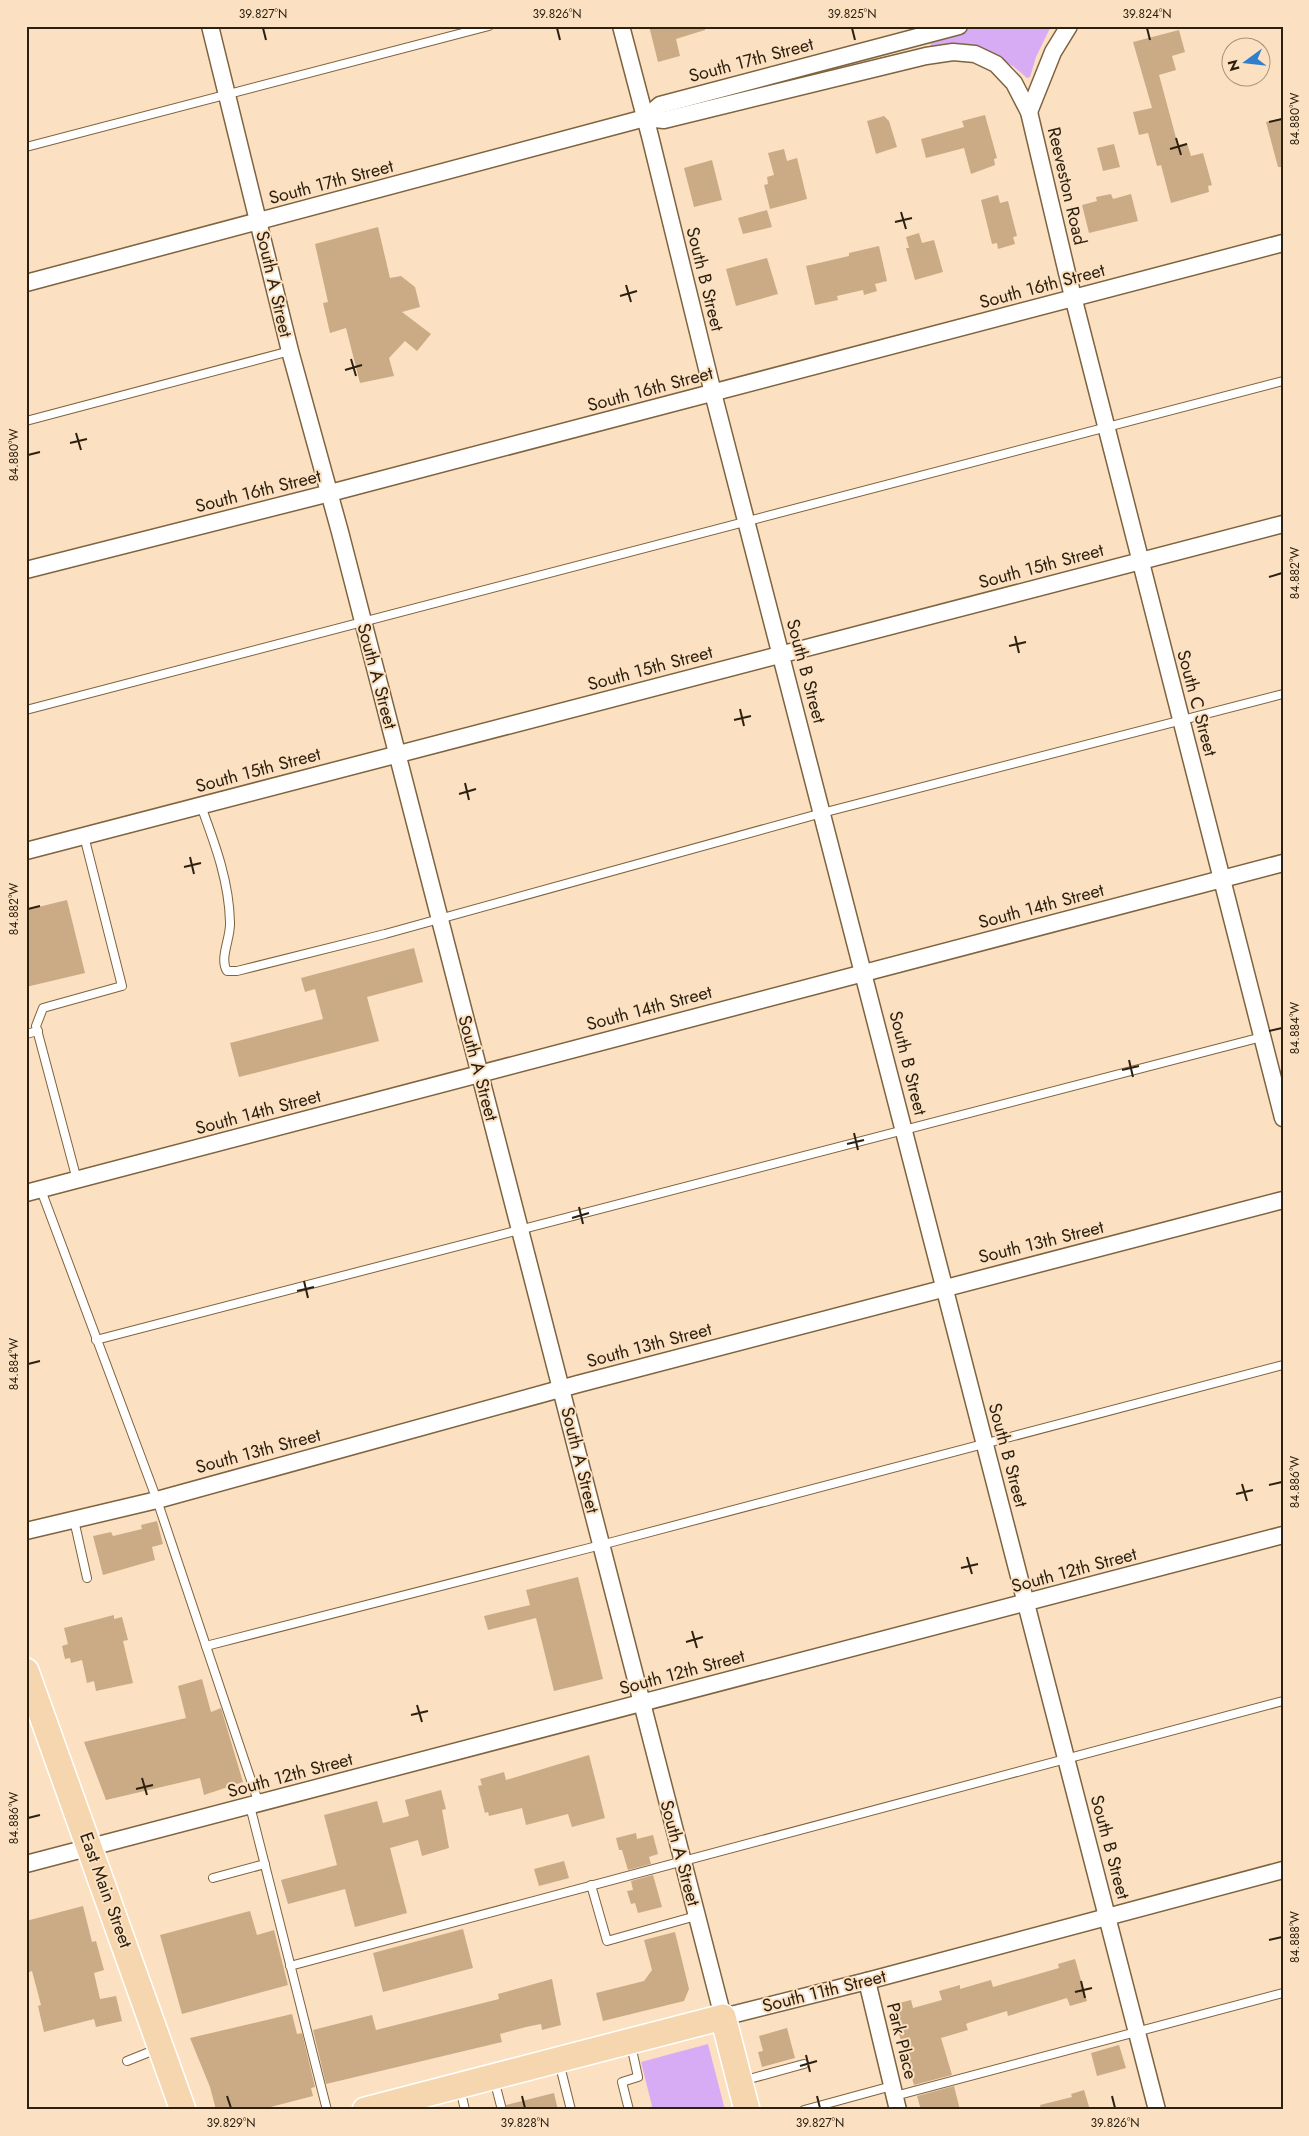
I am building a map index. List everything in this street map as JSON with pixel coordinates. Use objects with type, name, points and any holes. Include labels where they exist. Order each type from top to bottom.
[{"type":"main road","name":"East Main Street","points":[[26,1671],[91,1848],[183,2110]]},
{"type":"main road","name":"South 11th Street","points":[[365,2110],[723,2017]]},
{"type":"main road","name":"South A Street","points":[[723,2017],[747,2110]]},
{"type":"street","name":"South A Street","points":[[210,26],[260,222],[290,351],[330,493],[723,2017]]},
{"type":"street","name":"South B Street","points":[[620,26],[646,118],[713,394],[1157,2110]]},
{"type":"street","name":"South 17th Street","points":[[646,118],[660,105],[959,26]]},
{"type":"street","name":"Reeveston Road","points":[[1029,112],[1053,52],[1069,26]]},
{"type":"street","name":"Reeveston Road","points":[[926,56],[953,52],[975,54],[996,64],[1014,83],[1029,112],[1074,298]]},
{"type":"street","name":"South 17th Street","points":[[26,283],[646,118],[664,120],[926,56]]},
{"type":"street","name":"South 16th Street","points":[[26,570],[713,394],[1283,243]]},
{"type":"street","name":"South C Street","points":[[1074,298],[1283,1118]]},
{"type":"street","name":"South 15th Street","points":[[27,848],[84,836],[201,806],[1283,524]]},
{"type":"street","name":"South 14th Street","points":[[34,1192],[1283,863]]},
{"type":"street","name":"South 13th Street","points":[[26,1531],[157,1500],[562,1388],[1283,1200]]},
{"type":"street","name":"South 12th Street","points":[[26,1864],[1283,1535]]},
{"type":"street","name":"South 11th Street","points":[[723,2017],[867,1981],[1283,1870]]},
{"type":"street","name":"Park Place","points":[[867,1981],[895,2097]]},
{"type":"lane","points":[[26,146],[228,96],[489,26]]},
{"type":"lane","points":[[26,421],[290,351]]},
{"type":"lane","points":[[26,710],[1283,381]]},
{"type":"lane","points":[[201,806],[214,841],[229,893],[231,934],[223,957],[224,966],[227,971],[236,971],[439,918],[822,813],[1283,694]]},
{"type":"lane","points":[[77,1180],[36,1026],[43,1008],[122,986],[84,836]]},
{"type":"lane","points":[[26,1034],[38,1031]]},
{"type":"lane","points":[[96,1340],[1262,1037]]},
{"type":"lane","points":[[34,1192],[96,1340],[157,1500],[206,1646],[255,1805],[265,1864],[327,2110]]},
{"type":"lane","points":[[206,1646],[601,1545],[984,1442],[1283,1365]]},
{"type":"lane","points":[[74,1520],[87,1578]]},
{"type":"lane","points":[[290,1966],[1283,1700]]},
{"type":"lane","points":[[213,1878],[265,1864]]},
{"type":"lane","points":[[591,1885],[606,1941],[696,1916]]},
{"type":"lane","points":[[804,2110],[895,2097],[1283,1994]]},
{"type":"lane","points":[[629,2110],[622,2082],[638,2077],[630,2041]]},
{"type":"lane","points":[[127,2061],[161,2048]]},
{"type":"lane","points":[[559,2060],[571,2110]]},
{"type":"lane","points":[[740,2081],[804,2064]]},
{"type":"lane","points":[[494,2077],[502,2110]]},
{"type":"lane","points":[[459,2086],[465,2110]]},
{"type":"shaded area","points":[[979,26],[1051,26],[1036,57],[1030,77],[1027,78],[1013,66],[1002,61],[931,46],[930,41]]},
{"type":"shaded area","points":[[708,2044],[725,2110],[653,2110],[641,2062]]},
{"type":"building","points":[[649,26],[705,26],[705,30],[676,39],[680,56],[658,62]]},
{"type":"building","points":[[1179,30],[1185,52],[1172,56],[1176,70],[1159,75],[1178,145],[1187,143],[1191,156],[1203,153],[1212,185],[1208,186],[1209,192],[1171,203],[1161,165],[1157,166],[1148,133],[1139,135],[1133,112],[1152,108],[1133,42]]},
{"type":"building","points":[[985,115],[997,158],[994,159],[995,165],[971,174],[964,148],[926,158],[921,139],[964,127],[962,121]]},
{"type":"building","points":[[884,116],[889,121],[897,147],[876,154],[867,121]]},
{"type":"building","points":[[1283,118],[1283,167],[1278,167],[1266,122]]},
{"type":"building","points":[[1114,144],[1120,167],[1103,171],[1097,148]]},
{"type":"building","points":[[784,149],[787,161],[797,158],[807,199],[770,209],[764,185],[768,184],[767,177],[774,175],[768,153]]},
{"type":"building","points":[[712,160],[722,200],[694,207],[684,168]]},
{"type":"building","points":[[1111,194],[1113,199],[1131,194],[1138,221],[1089,233],[1082,205],[1097,201],[1096,197]]},
{"type":"building","points":[[998,195],[1000,203],[1008,201],[1017,236],[1013,237],[1015,244],[998,249],[997,243],[992,244],[981,200]]},
{"type":"building","points":[[767,210],[772,227],[743,234],[738,218]]},
{"type":"building","points":[[378,227],[390,278],[401,276],[415,287],[420,307],[402,312],[431,334],[417,351],[405,341],[389,358],[394,376],[360,383],[346,328],[330,333],[323,303],[328,302],[315,244]]},
{"type":"building","points":[[919,233],[922,243],[934,240],[943,272],[915,280],[906,248],[909,248],[906,237]]},
{"type":"building","points":[[879,246],[887,281],[875,284],[877,291],[864,295],[863,290],[837,296],[838,300],[815,305],[806,266],[849,256],[849,253]]},
{"type":"building","points":[[767,258],[778,294],[736,306],[726,269]]},
{"type":"building","points":[[67,900],[85,973],[26,987],[26,910]]},
{"type":"building","points":[[414,948],[423,982],[367,997],[379,1041],[239,1077],[230,1043],[323,1019],[315,989],[305,992],[301,978]]},
{"type":"building","points":[[157,1521],[163,1544],[152,1547],[155,1560],[103,1575],[93,1536],[111,1532],[113,1536],[142,1529],[141,1525]]},
{"type":"building","points":[[578,1577],[603,1679],[554,1691],[536,1618],[488,1630],[484,1616],[530,1605],[526,1590]]},
{"type":"building","points":[[114,1615],[114,1619],[122,1617],[128,1640],[123,1641],[133,1683],[96,1691],[94,1681],[87,1683],[82,1660],[71,1663],[70,1658],[65,1659],[62,1646],[68,1644],[64,1628]]},
{"type":"building","points":[[202,1679],[211,1712],[221,1708],[243,1782],[204,1795],[200,1778],[106,1800],[84,1742],[186,1718],[178,1686]]},
{"type":"building","points":[[589,1755],[605,1818],[572,1827],[568,1814],[526,1825],[522,1808],[489,1816],[488,1812],[485,1813],[478,1786],[482,1785],[480,1779],[504,1772],[506,1780]]},
{"type":"building","points":[[441,1790],[446,1809],[442,1810],[449,1848],[422,1856],[418,1840],[390,1848],[407,1913],[355,1927],[345,1889],[288,1904],[281,1880],[337,1865],[324,1815],[377,1801],[383,1823],[409,1816],[405,1800]]},
{"type":"building","points":[[636,1833],[637,1839],[653,1835],[658,1854],[649,1857],[651,1864],[628,1870],[616,1838]]},
{"type":"building","points":[[564,1861],[569,1878],[539,1886],[534,1869]]},
{"type":"building","points":[[653,1875],[662,1907],[638,1913],[635,1903],[631,1904],[627,1891],[633,1890],[631,1881]]},
{"type":"building","points":[[83,1906],[92,1942],[96,1941],[104,1970],[94,1973],[100,1999],[116,1996],[122,2021],[96,2027],[94,2019],[44,2032],[38,2006],[41,2005],[32,1971],[26,1973],[26,1921]]},
{"type":"building","points":[[250,1911],[257,1935],[274,1930],[288,1985],[182,2014],[160,1935]]},
{"type":"building","points":[[463,1929],[473,1968],[383,1992],[373,1953]]},
{"type":"building","points":[[675,1932],[689,1989],[684,2001],[603,2021],[596,1993],[644,1981],[652,1970],[644,1940]]},
{"type":"building","points":[[1075,1959],[1087,2001],[1070,2006],[1067,1998],[1008,2016],[1007,2011],[968,2023],[966,2024],[968,2030],[941,2038],[952,2075],[914,2085],[897,2027],[901,2025],[895,2004],[911,2000],[913,2008],[942,2000],[939,1991],[960,1985],[960,1989],[991,1980],[993,1987],[1059,1968],[1058,1964]]},
{"type":"building","points":[[552,1979],[561,2025],[542,2030],[541,2024],[526,2027],[500,2034],[502,2042],[326,2084],[313,2030],[372,2015],[376,2030],[499,1999],[498,1994]]},
{"type":"building","points":[[292,2014],[297,2034],[302,2033],[315,2087],[311,2088],[313,2096],[259,2110],[216,2110],[210,2087],[190,2038]]},
{"type":"building","points":[[787,2028],[795,2058],[762,2067],[758,2052],[763,2051],[759,2036]]},
{"type":"building","points":[[1119,2045],[1126,2068],[1097,2076],[1091,2053]]},
{"type":"building","points":[[954,2086],[960,2110],[921,2110],[917,2096]]},
{"type":"building","points":[[1084,2090],[1090,2110],[1041,2110],[1040,2105],[1072,2097],[1071,2094]]},
{"type":"building","points":[[554,2093],[558,2110],[508,2110],[506,2105]]}]
